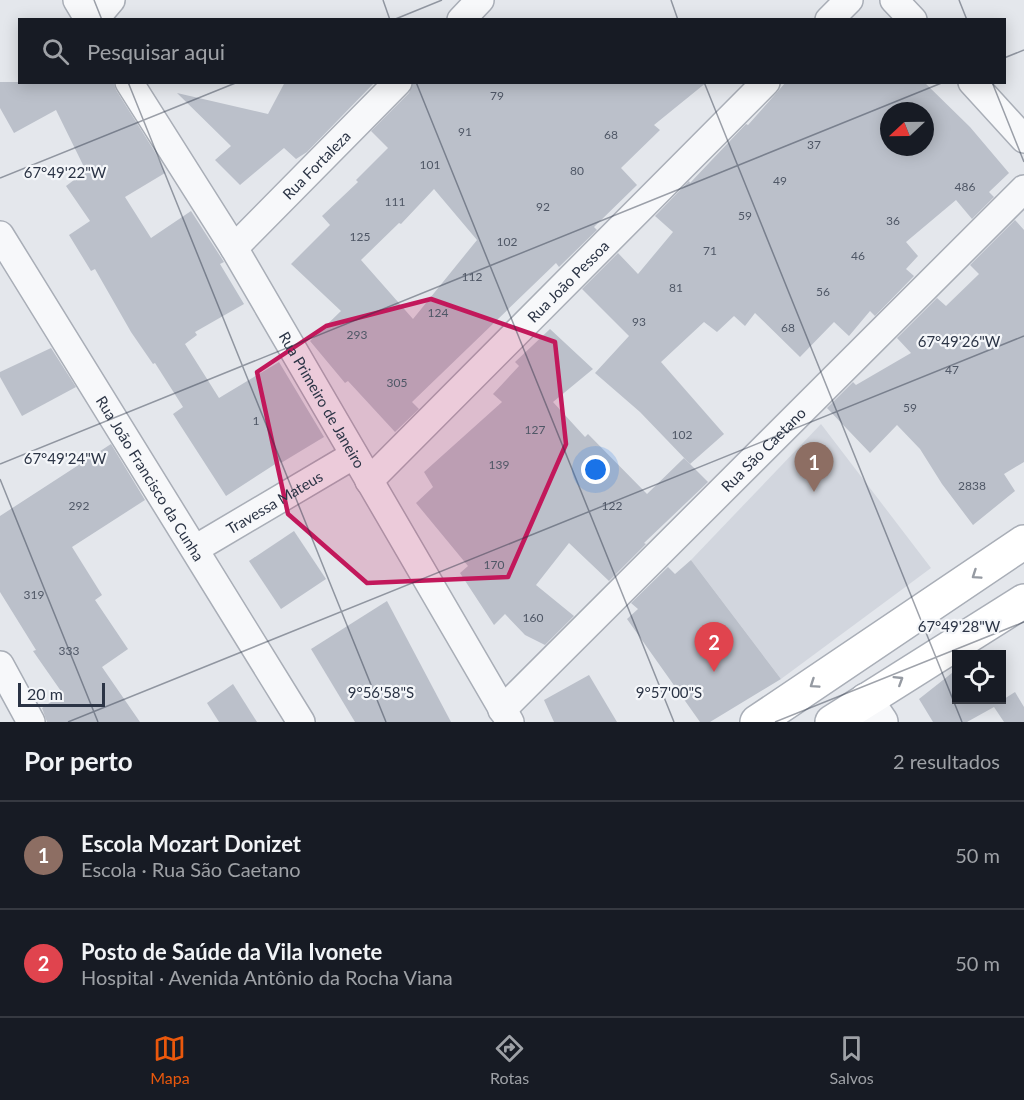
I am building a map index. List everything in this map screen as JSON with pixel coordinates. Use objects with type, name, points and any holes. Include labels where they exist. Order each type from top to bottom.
[{"type":"main road","points":[[757,722],[1024,542]]},
{"type":"main road","points":[[832,722],[874,711],[1024,601]]},
{"type":"street","points":[[77,0],[88,18]]},
{"type":"street","points":[[96,18],[111,0]]},
{"type":"street","points":[[463,18],[480,0]]},
{"type":"street","points":[[831,18],[849,0]]},
{"type":"street","points":[[894,0],[911,18]]},
{"type":"street","name":"Rua Primeiro de Janeiro","points":[[130,84],[234,248],[506,716]]},
{"type":"street","name":"Rua Fortaleza","points":[[234,248],[396,84]]},
{"type":"street","name":"Rua João Pessoa","points":[[369,481],[764,84]]},
{"type":"street","points":[[974,84],[1024,139]]},
{"type":"street","name":"Rua São Caetano","points":[[506,716],[1024,189]]},
{"type":"street","name":"Rua João Francisco da Cunha","points":[[0,235],[301,722]]},
{"type":"street","name":"Travessa Mateus","points":[[195,549],[354,455]]},
{"type":"street","points":[[0,665],[31,722]]},
{"type":"highlighted area","points":[[431,299],[555,342],[566,444],[508,577],[367,583],[288,514],[257,372],[326,326]]},
{"type":"shaded area","points":[[821,424],[931,568],[781,679],[691,560]]},
{"type":"building","points":[[0,82],[114,84],[155,152],[165,173],[125,197],[151,238],[191,211],[224,262],[220,264],[244,304],[195,332],[197,335],[185,344],[219,398],[279,362],[324,437],[281,463],[280,461],[226,496],[173,414],[183,407],[155,363],[153,364],[131,332],[95,269],[91,271],[69,235],[90,221],[66,186],[86,171],[56,110],[14,133],[0,108]]},
{"type":"building","points":[[284,84],[373,84],[307,152],[296,159],[284,148],[240,185],[215,160],[231,146],[177,93],[268,114]]},
{"type":"building","points":[[412,84],[705,84],[654,125],[660,130],[621,168],[637,185],[594,227],[597,230],[559,267],[556,263],[412,402],[419,409],[395,432],[348,381],[345,383],[310,341],[341,311],[291,264],[330,225],[322,216],[358,182],[356,180],[388,148],[371,131],[409,93]],"holes":[[[434,189],[477,240],[413,319],[361,260],[399,223],[401,224]]]},
{"type":"building","points":[[784,84],[926,84],[970,127],[1009,173],[989,192],[994,197],[972,219],[956,200],[906,242],[918,256],[906,269],[914,276],[875,316],[870,311],[849,336],[834,322],[800,357],[755,313],[745,326],[734,316],[717,332],[704,322],[661,362],[724,434],[690,464],[640,412],[595,373],[629,336],[582,289],[618,253],[638,274],[673,232],[655,216],[689,181],[690,183],[746,124],[748,125]]},
{"type":"building","points":[[1015,220],[1024,230],[1024,462],[1004,474],[1015,491],[973,525],[942,484],[920,449],[897,425],[870,453],[827,408],[853,382],[856,385],[911,353],[897,338],[937,298],[946,306],[979,274],[970,265]]},
{"type":"building","points":[[550,329],[593,369],[553,402],[585,437],[588,434],[647,494],[684,458],[708,482],[644,543],[646,544],[609,581],[569,543],[536,585],[574,616],[545,645],[525,635],[505,614],[494,625],[460,573],[468,566],[416,503],[433,487],[424,472],[502,402],[493,394],[519,366],[515,362]]},
{"type":"building","points":[[51,348],[76,387],[22,416],[0,377],[0,372]]},
{"type":"building","points":[[111,444],[145,500],[72,547],[102,595],[95,600],[128,649],[102,667],[140,722],[47,722],[42,708],[63,694],[33,651],[36,650],[0,592],[0,516]]},
{"type":"building","points":[[294,531],[326,579],[281,609],[249,561]]},
{"type":"building","points":[[691,560],[781,679],[710,722],[700,722],[627,619],[638,609],[631,603],[668,567],[675,574]]},
{"type":"building","points":[[387,601],[451,722],[355,722],[311,649]]},
{"type":"building","points":[[952,673],[952,704],[1006,704],[1006,698],[1015,692],[1024,707],[1024,722],[1004,722],[994,707],[967,722],[933,722],[919,699]]},
{"type":"building","points":[[589,675],[617,722],[554,722],[544,700]]},
{"type":"building","points":[[233,684],[257,722],[219,722],[207,703]]},
{"type":"place","name":"Escola Mozart Donizet","points":[[814,492]]},
{"type":"place","name":"Posto de Saúde da Vila Ivonete","points":[[714,672]]}]
